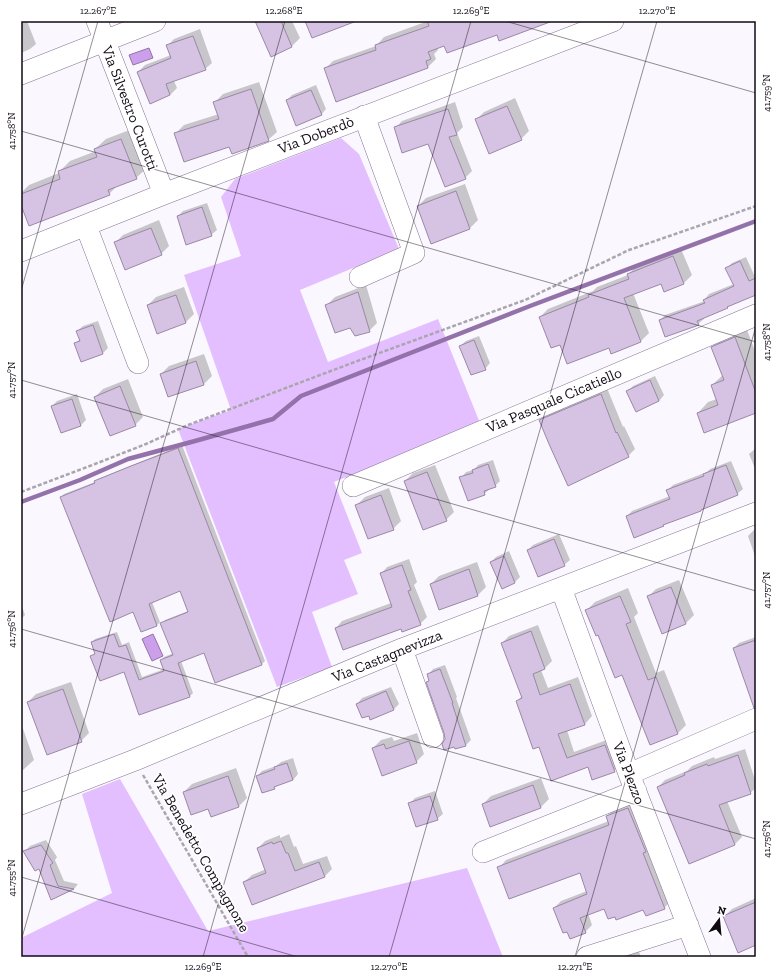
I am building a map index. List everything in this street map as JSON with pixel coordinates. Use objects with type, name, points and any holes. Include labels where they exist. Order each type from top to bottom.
[{"type":"street","name":"Via Silvestro Curotti","points":[[97,21],[164,194]]},
{"type":"street","points":[[21,74],[155,21]]},
{"type":"street","name":"Via Doberdò","points":[[21,252],[164,194],[613,21]]},
{"type":"street","points":[[360,277],[414,253],[364,116]]},
{"type":"street","points":[[86,226],[138,363]]},
{"type":"street","name":"Via Pasquale Cicatiello","points":[[353,486],[756,315]]},
{"type":"street","name":"Via Castagnevizza","points":[[21,804],[135,760],[402,649],[756,513]]},
{"type":"street","name":"Via Plezzo","points":[[561,588],[633,783],[700,957]]},
{"type":"street","points":[[402,649],[434,737]]},
{"type":"street","points":[[483,852],[633,783],[756,719]]},
{"type":"street","points":[[587,957],[688,925]]},
{"type":"path","points":[[21,492],[146,444],[188,425],[338,368],[525,300],[629,250],[756,206]]},
{"type":"path","name":"Via Benedetto Compagnone","points":[[135,760],[248,957]]},
{"type":"shaded area","points":[[149,48],[153,58],[133,65],[129,55]]},
{"type":"shaded area","points":[[341,138],[359,154],[399,249],[300,290],[328,362],[438,319],[480,423],[334,482],[362,553],[344,560],[358,594],[312,612],[332,667],[277,687],[178,429],[231,410],[184,275],[241,256],[221,197],[235,179]]},
{"type":"shaded area","points":[[153,634],[163,656],[152,661],[142,639]]},
{"type":"shaded area","points":[[120,779],[208,931],[467,868],[503,957],[21,957],[21,938],[112,893],[82,794]]},
{"type":"building","points":[[255,21],[281,21],[292,47],[271,57]]},
{"type":"building","points":[[305,21],[354,21],[354,22],[312,38]]},
{"type":"building","points":[[427,21],[550,22],[499,41],[497,35],[447,53],[444,46],[428,52],[431,59],[426,61],[428,68],[336,102],[324,68],[376,50],[375,45],[429,26]]},
{"type":"building","points":[[193,36],[206,70],[166,84],[170,95],[150,104],[137,72],[171,58],[166,45]]},
{"type":"building","points":[[251,89],[269,141],[232,154],[229,147],[184,162],[174,133],[219,119],[213,102]]},
{"type":"building","points":[[311,90],[322,115],[296,126],[286,100]]},
{"type":"building","points":[[507,106],[522,140],[489,154],[475,119]]},
{"type":"building","points":[[448,109],[457,135],[449,137],[466,179],[445,187],[428,144],[402,153],[394,127]]},
{"type":"building","points":[[121,139],[137,179],[108,190],[110,195],[29,226],[21,205],[21,194],[60,179],[58,171],[97,157],[94,149]]},
{"type":"building","points":[[456,191],[470,229],[431,244],[417,206]]},
{"type":"building","points":[[202,207],[212,236],[186,245],[177,216]]},
{"type":"building","points":[[151,228],[162,255],[125,270],[114,242]]},
{"type":"building","points":[[673,256],[684,284],[664,292],[661,284],[624,298],[641,342],[611,354],[609,348],[567,364],[560,345],[551,348],[539,317],[589,297],[588,295],[629,279],[627,274]]},
{"type":"building","points":[[740,261],[749,281],[756,278],[756,295],[697,321],[699,325],[665,337],[659,320],[705,303],[703,300],[734,286],[725,268]]},
{"type":"building","points":[[358,292],[370,332],[355,336],[350,328],[335,333],[325,305]]},
{"type":"building","points":[[176,295],[186,323],[157,334],[147,305]]},
{"type":"building","points":[[93,325],[103,354],[81,362],[74,343],[80,341],[76,331]]},
{"type":"building","points":[[735,337],[756,393],[756,413],[704,433],[697,413],[718,405],[711,385],[724,380],[711,347]]},
{"type":"building","points":[[474,340],[486,370],[471,375],[459,346]]},
{"type":"building","points":[[196,361],[204,385],[168,397],[160,374]]},
{"type":"building","points":[[650,380],[659,401],[636,412],[626,391]]},
{"type":"building","points":[[120,386],[136,426],[110,436],[94,397]]},
{"type":"building","points":[[601,394],[616,433],[617,432],[629,457],[568,486],[539,420]]},
{"type":"building","points":[[72,399],[81,426],[61,433],[51,406]]},
{"type":"building","points":[[178,448],[262,665],[215,683],[204,653],[178,663],[190,697],[139,715],[124,672],[100,681],[90,656],[95,654],[91,642],[114,634],[119,647],[126,645],[139,680],[164,671],[160,660],[173,655],[160,623],[188,612],[180,591],[149,604],[157,626],[141,632],[133,612],[110,622],[60,497],[95,483],[94,481]]},
{"type":"building","points":[[488,464],[496,487],[484,491],[485,495],[468,501],[459,477],[473,473],[472,470]]},
{"type":"building","points":[[726,465],[738,495],[634,538],[626,516],[670,499],[666,490],[704,476],[703,474]]},
{"type":"building","points":[[427,472],[447,521],[423,530],[404,481]]},
{"type":"building","points":[[381,495],[394,530],[368,539],[355,505]]},
{"type":"building","points":[[554,539],[565,566],[538,577],[527,550]]},
{"type":"building","points":[[504,556],[515,583],[502,589],[490,562]]},
{"type":"building","points":[[402,565],[411,590],[408,591],[421,625],[402,632],[401,629],[343,650],[335,628],[392,607],[380,573]]},
{"type":"building","points":[[469,569],[478,596],[439,610],[430,584]]},
{"type":"building","points":[[671,587],[686,624],[662,634],[647,596]]},
{"type":"building","points":[[620,596],[631,622],[626,624],[648,680],[656,677],[678,734],[650,745],[622,675],[615,678],[598,635],[596,636],[585,610]]},
{"type":"building","points":[[531,631],[545,669],[533,674],[540,695],[570,684],[585,725],[558,734],[567,758],[605,745],[615,772],[592,780],[588,767],[551,781],[539,747],[533,749],[516,701],[522,698],[501,643]]},
{"type":"building","points":[[756,640],[756,707],[754,708],[733,648]]},
{"type":"building","points":[[440,669],[453,703],[466,746],[455,749],[454,747],[444,750],[442,744],[445,739],[444,733],[426,682],[429,681],[427,674]]},
{"type":"building","points":[[63,689],[82,742],[47,755],[27,702]]},
{"type":"building","points":[[386,691],[394,710],[370,720],[369,716],[362,718],[356,704]]},
{"type":"building","points":[[409,741],[417,763],[382,776],[372,748],[384,744],[386,749]]},
{"type":"building","points":[[738,755],[751,794],[719,805],[735,845],[689,864],[657,787],[685,775],[684,773],[707,764],[708,766]]},
{"type":"building","points":[[287,763],[293,780],[274,787],[275,789],[262,793],[256,776],[275,769],[274,767]]},
{"type":"building","points":[[228,776],[239,807],[211,817],[208,809],[191,815],[183,792]]},
{"type":"building","points":[[533,785],[541,808],[490,827],[482,804]]},
{"type":"building","points":[[430,796],[438,820],[416,827],[408,803]]},
{"type":"building","points":[[628,808],[646,852],[643,853],[665,909],[646,916],[643,910],[616,920],[615,917],[608,919],[604,909],[580,918],[586,933],[570,939],[567,932],[563,933],[553,908],[587,894],[580,873],[509,899],[497,867],[609,825],[606,816]]},
{"type":"building","points":[[281,841],[286,853],[288,853],[295,871],[319,862],[325,877],[252,905],[243,882],[266,873],[257,848],[272,842],[273,844]]},
{"type":"building","points":[[41,845],[53,863],[50,865],[58,886],[74,889],[51,900],[39,869],[35,871],[23,851]]},
{"type":"building","points":[[756,902],[756,945],[738,953],[723,916]]},
{"type":"waterway","points":[[21,502],[80,480],[128,459],[273,419],[301,396],[530,306],[756,221]]}]
